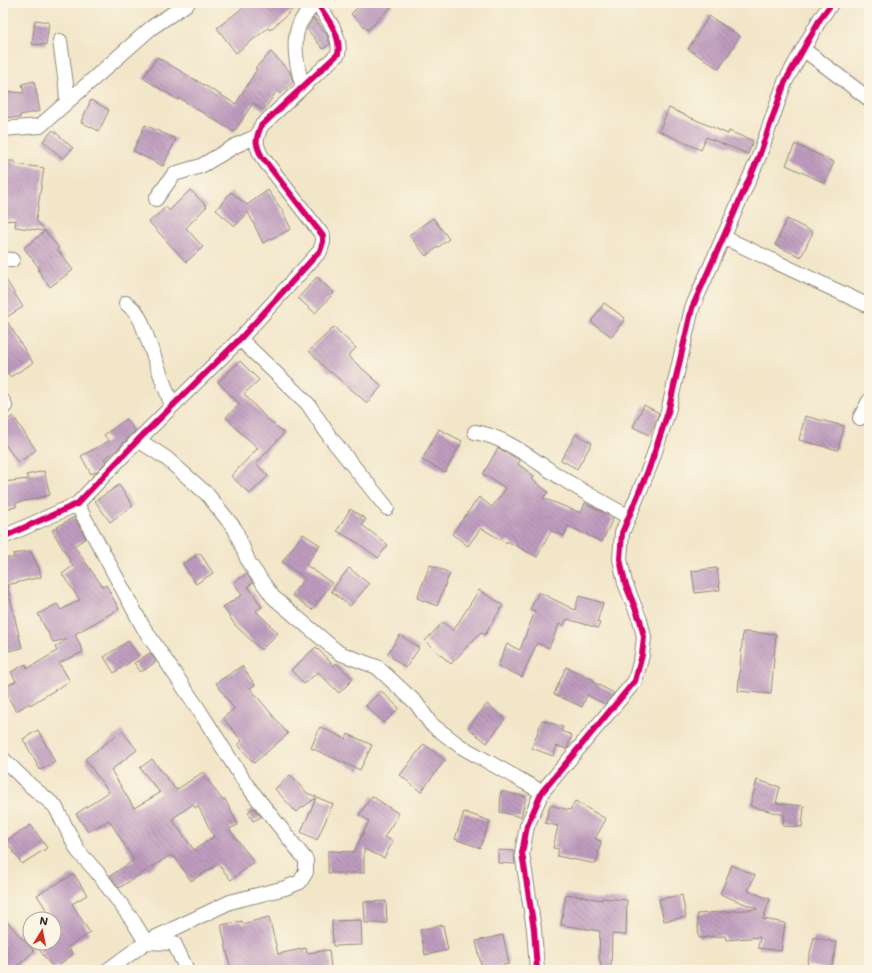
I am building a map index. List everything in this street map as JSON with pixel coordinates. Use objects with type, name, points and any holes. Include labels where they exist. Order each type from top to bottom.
[{"type":"street","points":[[3,129],[40,126],[151,28],[188,3]]},
{"type":"street","points":[[3,537],[77,504],[138,440],[240,339],[320,251],[323,236],[262,157],[256,146],[257,136],[262,126],[338,54],[339,46],[331,26],[316,3],[300,23],[296,44],[298,70],[303,87]]},
{"type":"street","points":[[537,970],[534,929],[522,853],[527,826],[542,792],[635,681],[642,655],[644,637],[640,620],[625,583],[620,559],[622,533],[650,466],[668,412],[692,308],[758,159],[785,82],[820,19],[832,3]]},
{"type":"street","points":[[60,41],[68,102]]},
{"type":"street","points":[[804,49],[869,99]]},
{"type":"street","points":[[156,199],[174,174],[201,166],[235,146],[257,136]]},
{"type":"street","points":[[723,237],[869,306]]},
{"type":"street","points":[[126,303],[136,312],[172,406]]},
{"type":"street","points":[[240,339],[308,404],[330,436],[387,508]]},
{"type":"street","points":[[860,418],[869,401]]},
{"type":"street","points":[[475,432],[487,434],[530,456],[562,479],[629,517]]},
{"type":"street","points":[[138,440],[166,458],[207,494],[235,528],[249,563],[273,598],[339,653],[376,667],[416,703],[430,724],[460,746],[542,792]]},
{"type":"street","points":[[77,504],[143,626],[246,784],[306,860],[306,872],[300,882],[285,888],[230,902],[146,942],[108,970]]},
{"type":"street","points":[[3,759],[31,786],[55,806],[78,851],[101,878],[133,921],[146,942]]},
{"type":"street","points":[[146,942],[174,943],[187,970]]},
{"type":"building","points":[[249,3],[300,3],[270,30],[268,28],[236,53],[217,28]]},
{"type":"building","points":[[362,3],[395,3],[368,30],[351,14]]},
{"type":"building","points":[[709,16],[740,36],[719,69],[688,49]]},
{"type":"building","points":[[314,18],[327,35],[330,44],[323,49],[307,29]]},
{"type":"building","points":[[35,20],[49,22],[46,45],[32,44]]},
{"type":"building","points":[[271,52],[290,72],[293,82],[280,94],[277,90],[264,110],[253,103],[234,132],[143,78],[157,57],[236,104],[257,69],[255,68]]},
{"type":"building","points":[[34,81],[40,111],[20,115],[20,118],[3,117],[3,91],[24,93],[22,84]]},
{"type":"building","points":[[91,100],[109,110],[99,131],[81,122]]},
{"type":"building","points":[[669,108],[728,134],[729,131],[753,141],[748,154],[706,137],[701,150],[659,131]]},
{"type":"building","points":[[145,125],[176,139],[163,166],[133,151]]},
{"type":"building","points":[[53,130],[73,148],[63,159],[43,141]]},
{"type":"building","points":[[795,144],[834,162],[825,183],[786,165]]},
{"type":"building","points":[[3,161],[15,161],[15,164],[44,168],[36,220],[59,248],[57,249],[73,270],[50,287],[38,270],[40,269],[24,248],[45,231],[15,227],[16,220],[3,221]]},
{"type":"building","points":[[190,190],[207,206],[186,228],[203,247],[186,262],[149,222],[166,207],[169,211]]},
{"type":"building","points":[[268,190],[282,210],[291,229],[263,243],[248,212],[235,226],[216,210],[231,192],[247,205]]},
{"type":"building","points":[[433,218],[449,239],[426,256],[409,235]]},
{"type":"building","points":[[787,219],[813,232],[801,257],[775,245]]},
{"type":"building","points":[[3,275],[23,307],[5,318],[33,363],[10,377],[3,365]]},
{"type":"building","points":[[317,277],[334,293],[315,313],[298,298]]},
{"type":"building","points":[[604,303],[625,318],[612,337],[591,322]]},
{"type":"building","points":[[334,327],[356,348],[348,356],[382,386],[367,403],[331,372],[330,373],[309,351]]},
{"type":"building","points":[[240,361],[259,380],[244,394],[268,420],[284,433],[256,464],[268,476],[250,494],[231,476],[258,448],[226,417],[240,404],[218,382]]},
{"type":"building","points":[[644,405],[659,413],[649,435],[633,427]]},
{"type":"building","points":[[13,416],[36,450],[18,463],[3,441],[3,423]]},
{"type":"building","points":[[805,416],[844,426],[838,450],[799,440]]},
{"type":"building","points":[[126,419],[135,431],[117,450],[104,459],[106,462],[96,472],[91,474],[81,456],[109,441],[104,435]]},
{"type":"building","points":[[439,429],[462,441],[445,472],[422,460]]},
{"type":"building","points":[[576,434],[592,443],[577,469],[561,460]]},
{"type":"building","points":[[498,448],[520,460],[518,464],[534,476],[532,479],[548,492],[543,498],[581,513],[585,503],[613,518],[602,542],[568,526],[564,536],[551,531],[537,557],[507,541],[506,543],[481,528],[468,546],[452,534],[479,497],[492,507],[506,488],[483,474]]},
{"type":"building","points":[[44,471],[50,495],[16,503],[16,507],[3,509],[3,482],[29,479],[26,475]]},
{"type":"building","points":[[119,485],[133,506],[110,522],[95,501]]},
{"type":"building","points":[[350,509],[366,519],[362,525],[388,545],[378,558],[358,543],[337,531]]},
{"type":"building","points":[[74,517],[86,538],[74,546],[103,587],[106,585],[119,609],[75,634],[83,652],[59,663],[70,681],[30,705],[30,703],[16,711],[3,688],[16,681],[11,672],[26,664],[27,669],[57,651],[55,647],[68,639],[53,642],[38,614],[57,604],[61,610],[80,600],[62,574],[73,566],[52,530]]},
{"type":"building","points":[[303,534],[320,545],[306,565],[332,583],[312,610],[292,595],[305,578],[282,562]]},
{"type":"building","points":[[30,551],[39,568],[41,577],[7,585],[22,648],[3,652],[3,558],[14,558],[13,554]]},
{"type":"building","points":[[200,553],[213,573],[196,584],[183,564]]},
{"type":"building","points":[[430,565],[450,573],[437,606],[417,598]]},
{"type":"building","points":[[349,568],[369,584],[350,606],[331,591]]},
{"type":"building","points":[[717,568],[720,590],[695,593],[692,571]]},
{"type":"building","points":[[246,574],[253,583],[248,586],[262,607],[256,611],[278,633],[261,650],[235,625],[223,607],[242,595],[234,583]]},
{"type":"building","points":[[479,590],[503,605],[485,635],[481,632],[451,664],[425,641],[443,622],[453,631]]},
{"type":"building","points":[[539,592],[575,610],[579,596],[603,603],[597,622],[600,623],[598,628],[567,619],[563,626],[559,624],[549,648],[537,643],[522,677],[498,666],[507,644],[520,650],[535,611],[530,609]]},
{"type":"building","points":[[743,632],[776,634],[771,694],[738,691]]},
{"type":"building","points":[[400,635],[419,648],[406,668],[387,654]]},
{"type":"building","points":[[128,641],[139,656],[114,673],[104,657]]},
{"type":"building","points":[[316,647],[334,666],[336,663],[353,679],[339,693],[318,672],[304,684],[291,670]]},
{"type":"building","points":[[150,653],[156,662],[141,672],[134,663]]},
{"type":"building","points":[[242,666],[255,685],[250,688],[288,734],[254,763],[238,745],[242,741],[223,718],[234,709],[216,683]]},
{"type":"building","points":[[566,667],[594,680],[593,682],[614,693],[605,704],[587,695],[582,707],[554,694]]},
{"type":"building","points":[[381,691],[399,708],[384,723],[366,706]]},
{"type":"building","points":[[487,704],[505,719],[487,743],[468,728]]},
{"type":"building","points":[[542,720],[563,727],[561,731],[572,735],[567,749],[557,746],[553,756],[532,748]]},
{"type":"building","points":[[320,727],[346,739],[348,734],[372,745],[360,770],[311,748]]},
{"type":"building","points":[[38,730],[55,762],[40,770],[23,739]]},
{"type":"building","points":[[122,731],[137,750],[111,770],[134,808],[160,793],[140,768],[152,759],[176,790],[203,772],[222,800],[225,799],[238,825],[229,829],[254,862],[231,880],[218,864],[191,881],[175,857],[173,858],[171,855],[119,888],[110,876],[134,860],[109,820],[88,832],[76,814],[109,792],[85,759]],"holes":[[[193,804],[195,808],[198,806],[214,837],[194,850],[172,819]]]},
{"type":"building","points":[[424,744],[445,760],[421,792],[400,775]]},
{"type":"building","points":[[290,775],[307,793],[333,804],[317,840],[301,832],[316,798],[296,812],[275,789]]},
{"type":"building","points":[[757,780],[780,787],[776,803],[804,806],[802,827],[783,826],[784,815],[750,806]]},
{"type":"building","points":[[501,791],[526,797],[521,817],[500,812]]},
{"type":"building","points":[[372,796],[399,814],[384,837],[393,841],[384,858],[364,849],[364,873],[328,873],[328,851],[354,852],[369,821],[359,815]]},
{"type":"building","points":[[575,801],[606,819],[595,839],[601,841],[596,864],[557,856],[559,849],[553,848],[558,826],[545,823],[550,805],[570,810]]},
{"type":"building","points":[[254,808],[261,817],[253,821],[248,812]]},
{"type":"building","points":[[464,812],[490,821],[480,848],[455,839]]},
{"type":"building","points":[[31,825],[47,848],[22,864],[6,841]]},
{"type":"building","points":[[498,850],[514,851],[515,864],[498,863]]},
{"type":"building","points":[[732,865],[755,875],[748,891],[770,899],[763,919],[785,923],[781,951],[758,948],[760,937],[726,940],[725,936],[699,938],[697,914],[758,909],[720,894]]},
{"type":"building","points":[[74,874],[87,895],[72,904],[90,933],[68,947],[73,954],[54,969],[40,951],[62,951],[62,911],[47,911],[37,895]]},
{"type":"building","points":[[566,894],[602,900],[602,898],[627,900],[626,935],[612,934],[611,970],[602,970],[599,956],[600,931],[561,925]]},
{"type":"building","points":[[682,895],[686,917],[664,921],[659,899]]},
{"type":"building","points":[[386,901],[387,923],[365,923],[364,902]]},
{"type":"building","points":[[269,917],[278,954],[306,948],[307,953],[329,950],[331,968],[309,970],[231,970],[221,925],[242,921],[242,924]]},
{"type":"building","points":[[3,918],[22,938],[22,951],[34,951],[13,970],[3,970]]},
{"type":"building","points":[[361,920],[362,945],[333,946],[332,921]]},
{"type":"building","points":[[443,925],[448,950],[425,955],[420,930]]},
{"type":"building","points":[[503,935],[509,964],[482,969],[476,941]]},
{"type":"building","points":[[814,937],[837,943],[831,970],[807,965]]},
{"type":"cycle path","points":[[3,537],[77,504],[138,440],[240,339],[320,251],[323,236],[262,157],[258,149],[257,142],[261,126],[338,54],[339,47],[336,34],[317,3]]},
{"type":"cycle path","points":[[537,970],[534,929],[522,853],[527,826],[542,792],[635,681],[642,655],[644,637],[640,620],[625,583],[620,559],[622,533],[650,466],[668,412],[692,308],[758,159],[785,82],[820,19],[832,3]]}]
